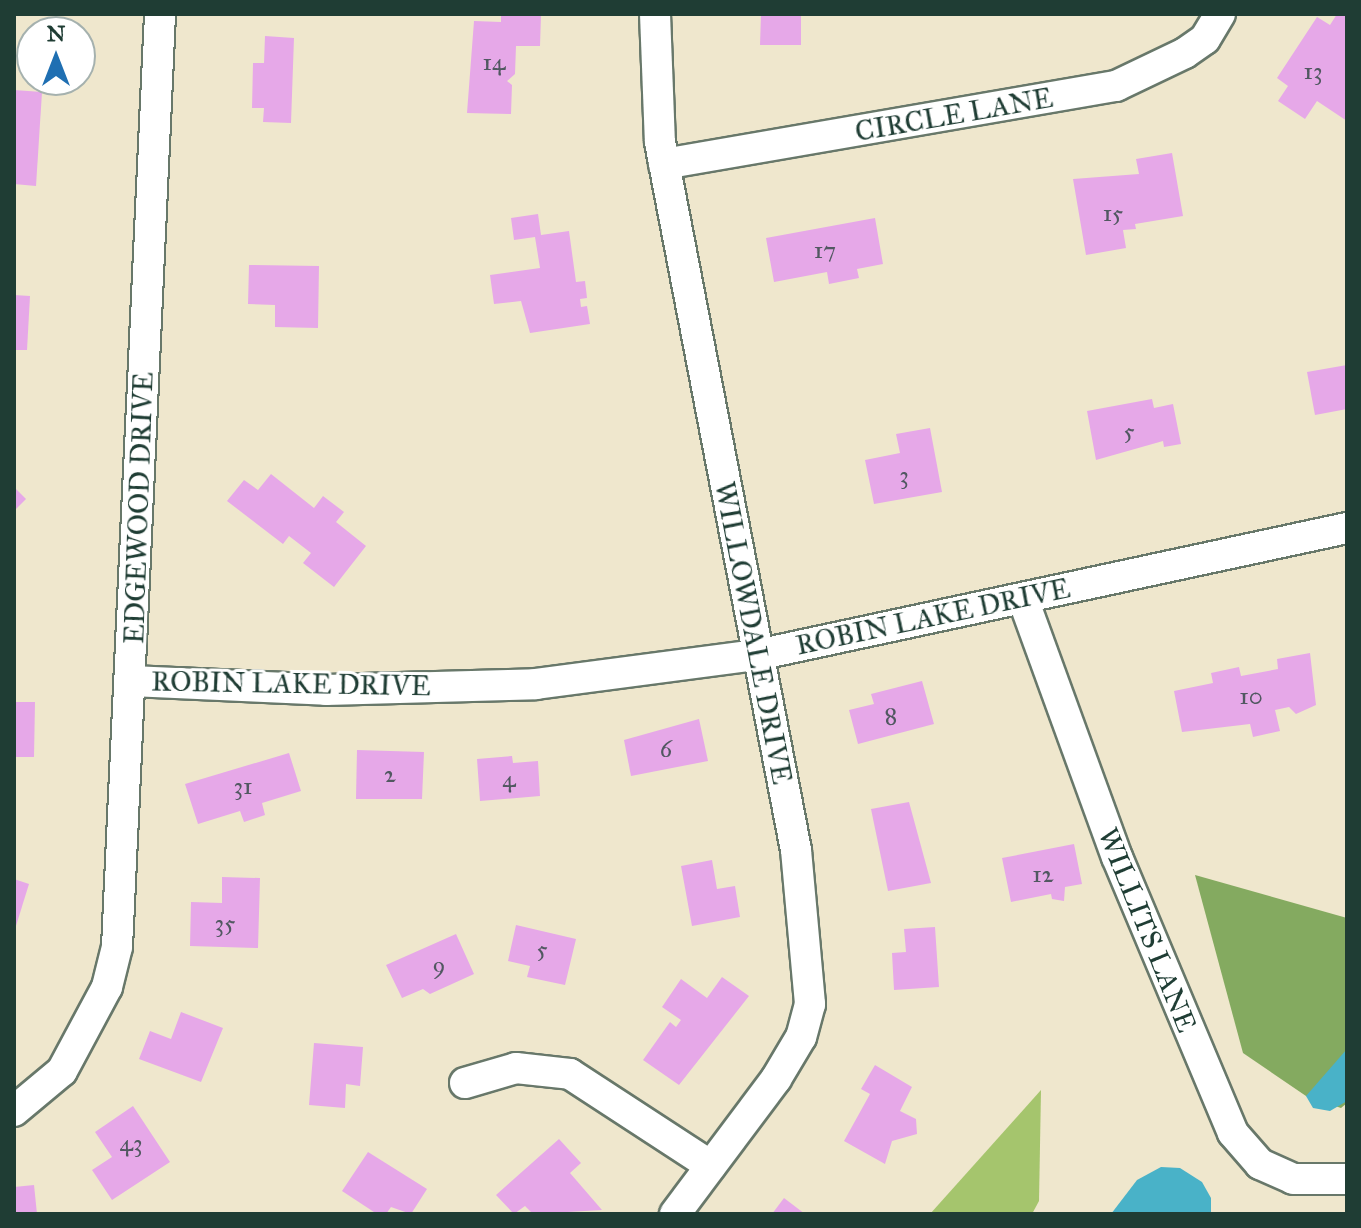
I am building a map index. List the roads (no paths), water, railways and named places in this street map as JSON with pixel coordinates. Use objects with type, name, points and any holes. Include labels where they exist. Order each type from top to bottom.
[{"type":"street","name":"EDGEWOOD DRIVE","points":[[14,1111],[62,1071],[107,987],[117,947],[124,870],[160,14]]},
{"type":"street","name":"WILLOWDALE DRIVE","points":[[655,14],[664,164],[796,850],[810,1004],[801,1037],[776,1079],[675,1214]]},
{"type":"street","name":"CIRCLE LANE","points":[[664,164],[1116,86],[1185,53],[1205,39],[1220,14]]},
{"type":"street","name":"ROBIN LAKE DRIVE","points":[[131,681],[326,690],[536,684],[757,655],[1347,528]]},
{"type":"street","name":"WILLITS LANE","points":[[1023,599],[1117,857],[1233,1133],[1260,1164],[1293,1179],[1347,1179]]},
{"type":"street","points":[[465,1083],[516,1068],[570,1074],[711,1166]]},
{"type":"water","points":[[1347,1049],[1347,1101],[1330,1111],[1313,1108],[1306,1096]]},
{"type":"water","points":[[1161,1167],[1180,1168],[1202,1182],[1211,1198],[1211,1214],[1111,1214],[1137,1180]]}]
